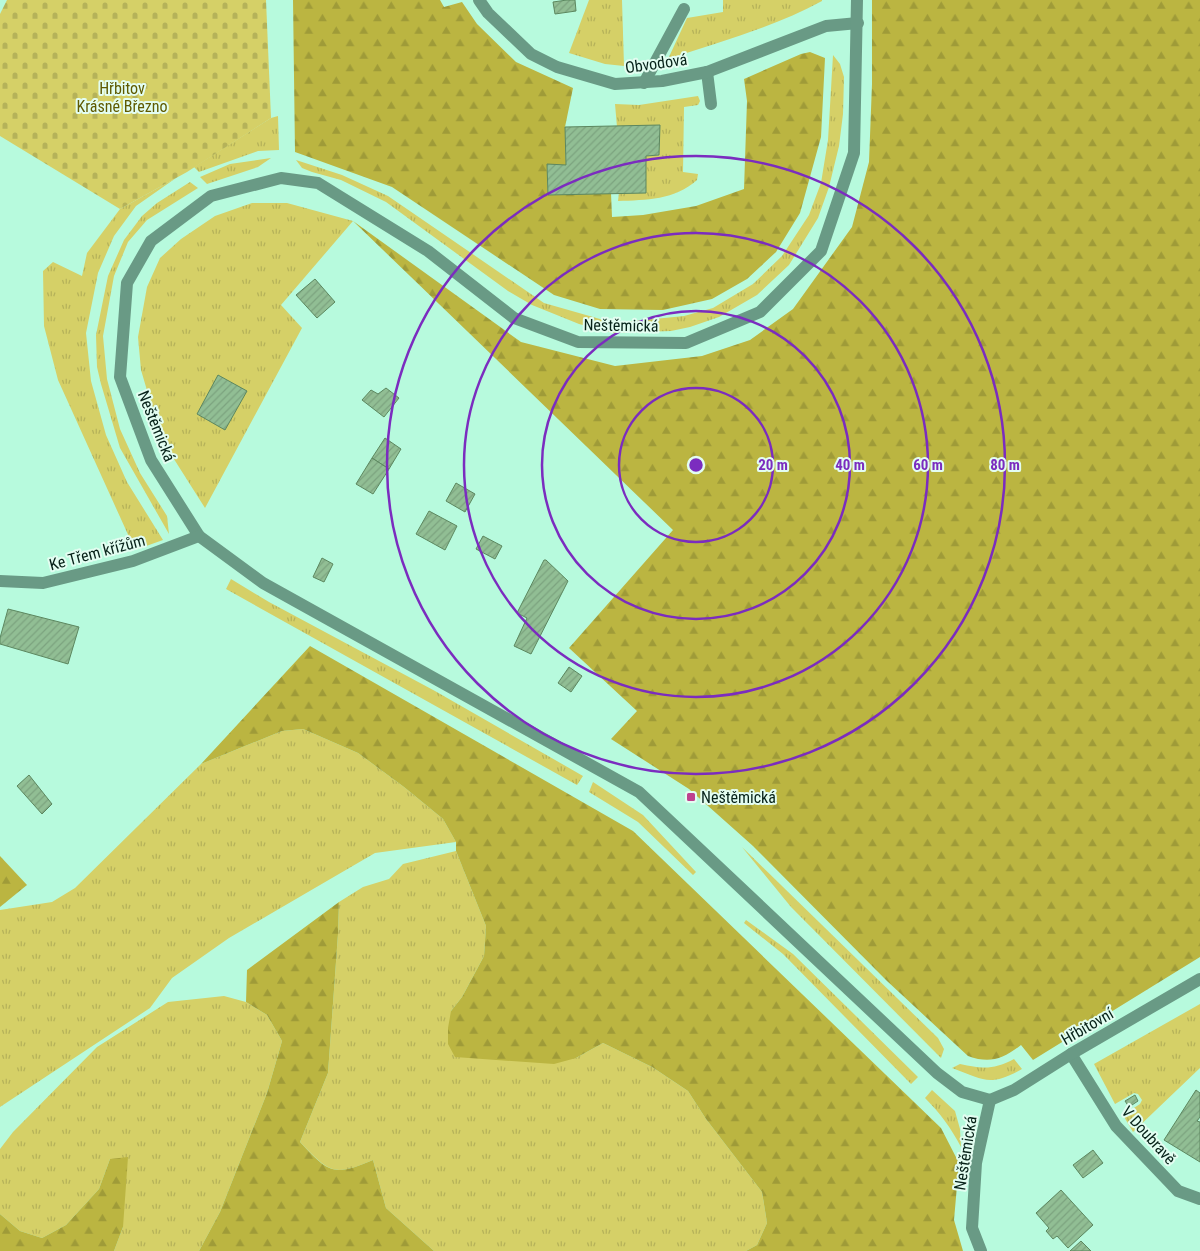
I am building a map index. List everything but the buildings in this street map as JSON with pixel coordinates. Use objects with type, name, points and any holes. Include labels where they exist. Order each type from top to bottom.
[{"type":"street","name":"Obvodová","points":[[479,0],[488,13],[531,54],[578,74],[614,84],[644,83],[707,72],[826,26],[858,23]]},
{"type":"street","name":"Neštěmická","points":[[858,0],[854,153],[821,251],[760,312],[686,343],[578,342],[514,318],[428,251],[318,183],[281,178],[211,196],[151,241],[127,283],[120,378],[151,460],[199,536],[263,583],[639,792],[937,1073],[962,1092],[990,1100],[976,1163],[972,1228],[981,1251]]},
{"type":"street","points":[[644,83],[684,9]]},
{"type":"street","points":[[707,72],[712,104]]},
{"type":"street","name":"Ke Třem křížům","points":[[0,581],[42,584],[133,561],[199,536]]},
{"type":"street","name":"Hřbitovní","points":[[990,1100],[1014,1090],[1200,979]]},
{"type":"street","name":"V Doubravě","points":[[1072,1054],[1116,1126],[1178,1191],[1200,1199]]},
{"type":"green space","name":"Hřbitov Krásné Březno","points":[[7,0],[266,0],[271,118],[187,172],[120,209],[0,136],[0,14]]},
{"type":"green space","points":[[293,0],[440,0],[444,7],[462,2],[477,24],[516,62],[573,88],[565,127],[566,165],[547,165],[548,195],[611,193],[612,217],[643,215],[696,206],[744,189],[747,101],[744,79],[801,54],[810,52],[825,58],[821,137],[800,213],[776,252],[747,279],[712,299],[663,310],[600,309],[554,295],[392,187],[295,152]]},
{"type":"green space","points":[[589,0],[622,0],[624,66],[605,64],[569,53]]},
{"type":"green space","points":[[723,0],[822,1],[785,19],[668,59],[687,18],[723,12]]},
{"type":"green space","points":[[872,0],[1200,0],[1200,957],[1033,1060],[1021,1045],[1008,1054],[996,1059],[983,1060],[968,1056],[887,981],[753,846],[689,789],[611,739],[637,711],[569,648],[673,530],[353,221],[521,342],[615,366],[702,356],[750,340],[793,309],[852,227],[869,162],[872,84]]},
{"type":"green space","points":[[833,55],[840,64],[844,77],[843,114],[839,146],[829,187],[818,218],[789,265],[757,295],[719,317],[671,331],[613,333],[579,324],[532,305],[508,291],[386,202],[341,180],[302,168],[296,160],[342,175],[388,196],[544,303],[614,323],[684,316],[713,308],[753,284],[782,256],[809,215],[821,183],[828,140]]},
{"type":"green space","points":[[698,96],[700,101],[698,105],[684,107],[683,172],[698,174],[697,180],[679,192],[660,198],[618,201],[619,193],[646,192],[646,156],[659,155],[660,126],[617,127],[615,104],[639,105]]},
{"type":"green space","points":[[278,116],[279,150],[258,151],[199,172],[194,167],[271,118]]},
{"type":"green space","points":[[271,158],[258,167],[207,184],[200,177],[230,164]]},
{"type":"green space","points":[[176,178],[136,206],[114,236],[98,273],[86,333],[91,381],[106,435],[127,482],[163,540],[135,550],[58,380],[44,326],[43,271],[53,262],[82,276],[87,253],[120,209]]},
{"type":"green space","points":[[190,182],[198,188],[147,220],[128,242],[114,276],[103,336],[107,379],[120,429],[140,473],[167,516],[169,534],[120,448],[97,367],[96,335],[108,276],[124,240],[142,216],[157,203]]},
{"type":"green space","points":[[252,203],[287,203],[353,221],[281,305],[302,328],[205,508],[172,456],[156,421],[141,370],[138,337],[147,287],[160,258],[181,239],[215,216]]},
{"type":"green space","points":[[231,579],[269,602],[435,691],[583,776],[577,785],[226,589]]},
{"type":"green space","points":[[310,646],[633,831],[941,1128],[959,1163],[954,1220],[963,1251],[746,1251],[757,1245],[767,1223],[762,1192],[706,1119],[688,1091],[652,1067],[603,1043],[576,1058],[554,1064],[455,1057],[448,1044],[451,1011],[462,997],[484,956],[486,926],[456,851],[456,842],[443,819],[358,753],[303,729],[282,731],[201,764]]},
{"type":"green space","points":[[303,729],[358,753],[443,819],[456,842],[375,853],[229,938],[172,978],[150,1008],[0,1107],[0,910],[52,902],[75,888],[201,764],[282,731]]},
{"type":"green space","points":[[593,782],[643,815],[696,872],[693,875],[638,822],[589,792]]},
{"type":"green space","points":[[742,847],[938,1038],[944,1049],[941,1058],[791,907]]},
{"type":"green space","points":[[456,851],[486,926],[484,956],[462,997],[451,1011],[576,1058],[603,1043],[652,1067],[688,1091],[706,1119],[762,1192],[767,1223],[757,1245],[746,1251],[434,1251],[386,1208],[373,1160],[349,1169],[333,1169],[318,1160],[300,1142],[328,1073],[339,902],[363,887],[389,879],[403,864]]},
{"type":"green space","points":[[0,856],[27,885],[0,907]]},
{"type":"green space","points":[[339,902],[328,1073],[300,1142],[325,1166],[332,1169],[349,1169],[373,1160],[386,1208],[434,1251],[199,1251],[220,1212],[267,1093],[282,1041],[267,1015],[246,1002],[247,970]]},
{"type":"green space","points":[[746,920],[793,954],[918,1077],[911,1084],[783,954],[744,923]]},
{"type":"green space","points":[[224,996],[246,1002],[267,1015],[282,1041],[267,1093],[220,1212],[199,1251],[114,1251],[123,1227],[110,1159],[99,1189],[66,1225],[42,1238],[20,1231],[0,1214],[0,1149],[13,1132],[97,1047],[168,1002]]},
{"type":"green space","points":[[1200,1004],[1200,1068],[1133,1132],[1123,1115],[1140,1104],[1142,1100],[1138,1094],[1134,1093],[1115,1104],[1094,1064]]},
{"type":"green space","points":[[1014,1059],[1022,1069],[1011,1075],[994,1080],[980,1078],[952,1068],[960,1064],[988,1068]]},
{"type":"green space","points":[[932,1090],[955,1111],[960,1129],[961,1147],[945,1121],[925,1098]]},
{"type":"green space","points":[[128,1157],[123,1227],[114,1251],[0,1251],[0,1214],[20,1231],[42,1238],[66,1225],[99,1189],[110,1159]]},
{"type":"place","name":"Neštěmická","points":[[691,797]]}]
